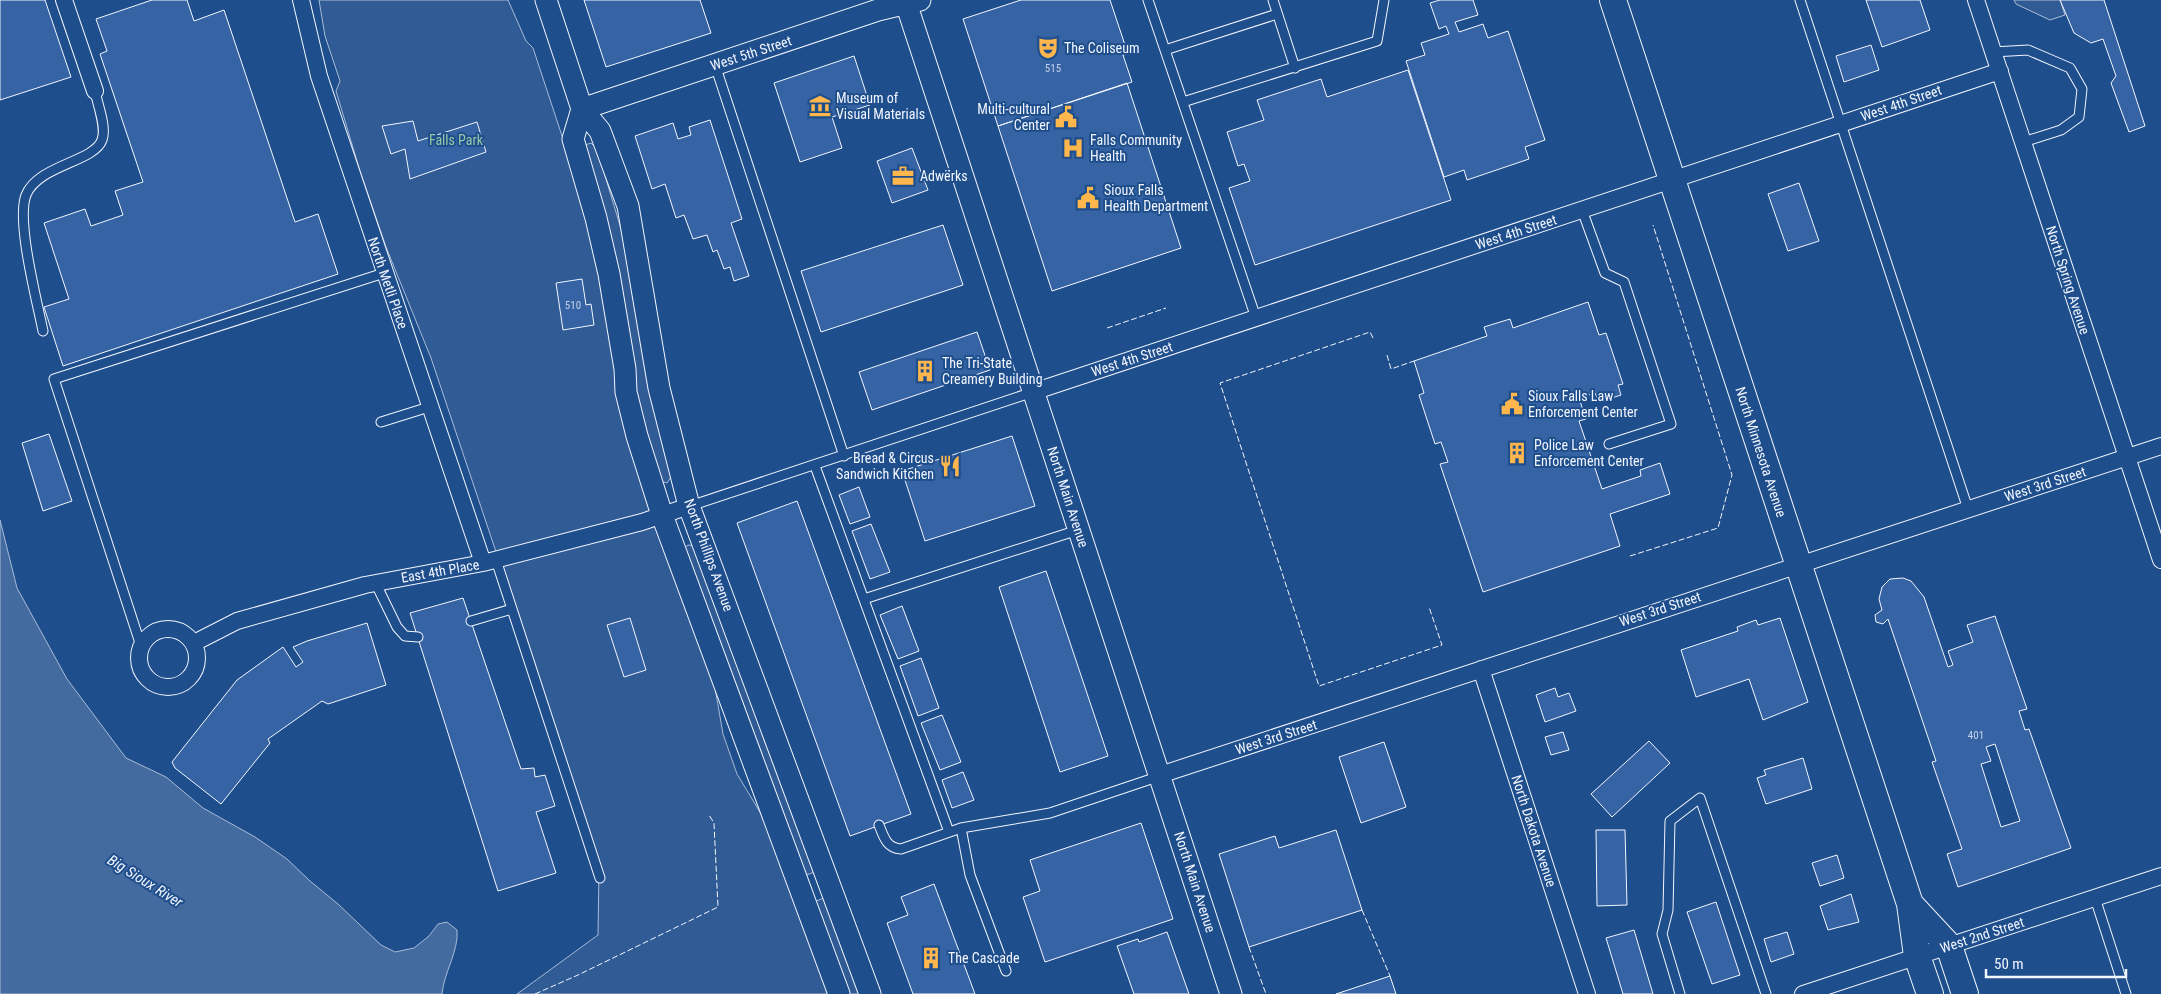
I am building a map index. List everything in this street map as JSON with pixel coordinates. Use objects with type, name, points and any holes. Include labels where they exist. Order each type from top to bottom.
[{"type":"main road","name":"North Minnesota Avenue","points":[[1613,0],[1910,904],[1917,956],[1930,994]]},
{"type":"main road","name":"North Minnesota Avenue","points":[[1910,904],[1949,946],[1965,994]]},
{"type":"street","points":[[64,0],[95,90]]},
{"type":"street","name":"North Metli Place","points":[[301,0],[318,76],[429,407],[490,562]]},
{"type":"street","name":"North Phillips Avenue","points":[[546,0],[582,109],[600,131],[628,206],[659,388],[689,506],[870,994]]},
{"type":"street","name":"North Spring Avenue","points":[[1976,0],[2161,560]]},
{"type":"street","name":"West 5th Street","points":[[582,109],[911,1]]},
{"type":"street","name":"North Main Avenue","points":[[911,1],[1033,392],[1231,994]]},
{"type":"street","name":"West 4th Street","points":[[1033,392],[2000,70]]},
{"type":"street","points":[[582,109],[573,140],[596,218],[609,274],[625,369],[626,392],[637,436],[662,515],[839,994]]},
{"type":"street","name":"West 3rd Street","points":[[1160,775],[1797,564],[2161,446]]},
{"type":"street","name":"East 4th Place","points":[[194,643],[236,621],[375,582],[490,562],[689,506]]},
{"type":"street","points":[[163,629],[180,631],[194,643],[197,662],[194,672],[188,680],[170,687],[160,686],[144,674],[140,665],[141,646],[154,632],[163,629]]},
{"type":"street","name":"North Dakota Avenue","points":[[1482,669],[1587,994]]},
{"type":"street","name":"West 2nd Street","points":[[1803,994],[2161,876]]},
{"type":"lane","points":[[1148,0],[1256,318]]},
{"type":"lane","points":[[1273,0],[1295,68]]},
{"type":"lane","points":[[1183,102],[1377,41],[1384,0]]},
{"type":"lane","points":[[1800,0],[1968,509]]},
{"type":"lane","points":[[1165,50],[1277,14]]},
{"type":"lane","points":[[1993,52],[2028,50],[2070,68],[2082,89],[2078,117],[2061,130],[2023,142]]},
{"type":"lane","points":[[715,65],[844,456]]},
{"type":"lane","points":[[43,331],[24,232],[26,196],[36,180],[94,150],[102,140],[102,127],[95,90]]},
{"type":"lane","points":[[1582,210],[1605,273],[1624,282],[1671,424],[1609,444]]},
{"type":"lane","points":[[141,646],[54,379],[384,273]]},
{"type":"lane","points":[[689,506],[815,466],[1033,392]]},
{"type":"lane","points":[[381,422],[429,407]]},
{"type":"lane","points":[[815,466],[949,832]]},
{"type":"lane","points":[[864,600],[1079,530]]},
{"type":"lane","points":[[490,562],[512,609],[600,878]]},
{"type":"lane","points":[[375,582],[397,627],[405,636],[418,637]]},
{"type":"lane","points":[[471,622],[512,609]]},
{"type":"lane","points":[[879,825],[886,842],[893,848],[902,848],[961,828],[1050,813],[1160,775]]},
{"type":"lane","points":[[1680,994],[1662,934],[1668,910],[1670,821],[1700,798],[1766,994]]},
{"type":"lane","points":[[961,828],[970,875],[1006,971]]},
{"type":"lane","points":[[2095,898],[2126,994]]},
{"type":"green space","name":"Falls Park","points":[[319,0],[508,0],[526,41],[533,48],[566,148],[714,682],[723,734],[737,774],[766,822],[830,994],[517,994],[598,935],[599,870],[537,674],[431,358],[386,247],[360,171],[336,91],[340,81],[325,36]]},
{"type":"green space","points":[[2014,0],[2060,0],[2065,15],[2050,20],[2016,4]]},
{"type":"green space","points":[[591,143],[597,149],[621,229],[671,477],[667,483],[660,481],[657,476],[638,399],[585,145]]},
{"type":"green space","points":[[688,545],[695,546],[817,871],[804,876],[684,548]]},
{"type":"green space","points":[[826,897],[862,994],[848,994],[814,902]]},
{"type":"water","name":"Big Sioux River","points":[[0,520],[17,588],[67,679],[126,758],[166,777],[203,808],[255,837],[287,859],[381,945],[395,952],[414,948],[429,936],[438,924],[447,922],[457,930],[457,938],[442,994],[0,994]]},
{"type":"building","points":[[0,0],[45,0],[71,77],[0,100]]},
{"type":"building","points":[[152,0],[187,0],[194,21],[224,10],[295,222],[318,214],[338,274],[63,366],[44,307],[69,299],[44,223],[85,209],[91,226],[123,215],[115,191],[143,182],[100,54],[107,51],[96,19]]},
{"type":"building","points":[[584,0],[700,0],[711,33],[606,67]]},
{"type":"building","points":[[1021,0],[1110,0],[1128,54],[1123,55],[1132,82],[998,126],[963,19]]},
{"type":"building","points":[[1440,0],[1473,0],[1478,15],[1455,22],[1459,32],[1483,24],[1488,38],[1508,31],[1545,140],[1525,147],[1529,159],[1467,180],[1464,170],[1444,177],[1406,61],[1425,55],[1421,43],[1449,34],[1446,26],[1439,29],[1430,3]]},
{"type":"building","points":[[1866,0],[1920,0],[1930,30],[1882,47]]},
{"type":"building","points":[[2060,0],[2104,0],[2145,126],[2129,132],[2111,83],[2116,76],[2103,39],[2091,43],[2074,33]]},
{"type":"building","points":[[1871,45],[1879,70],[1844,82],[1836,56]]},
{"type":"building","points":[[854,56],[870,105],[832,117],[842,148],[800,162],[774,83]]},
{"type":"building","points":[[1408,70],[1451,200],[1255,265],[1229,188],[1250,181],[1244,164],[1238,166],[1227,132],[1264,120],[1257,100],[1321,79],[1327,97]]},
{"type":"building","points":[[1127,83],[1181,248],[1052,291],[998,126]]},
{"type":"building","points":[[710,120],[742,219],[731,223],[749,276],[734,281],[730,267],[724,269],[717,250],[713,252],[707,235],[693,239],[684,215],[676,218],[665,184],[652,189],[635,136],[673,123],[678,139],[691,135],[689,127]]},
{"type":"building","points":[[413,121],[418,141],[477,122],[486,152],[410,179],[405,149],[391,154],[382,126]]},
{"type":"building","points":[[912,148],[928,190],[892,203],[877,161]]},
{"type":"building","points":[[1799,183],[1819,241],[1788,251],[1768,194]]},
{"type":"building","points":[[943,225],[963,285],[821,332],[801,271]]},
{"type":"building","points":[[582,279],[586,305],[591,304],[594,325],[563,330],[556,283]]},
{"type":"building","name":"Police Law Enforcement Center","points":[[1588,302],[1599,335],[1606,333],[1623,384],[1618,385],[1621,395],[1599,402],[1595,393],[1579,398],[1586,419],[1579,421],[1602,489],[1641,476],[1640,470],[1660,463],[1670,494],[1610,514],[1620,546],[1483,592],[1440,464],[1448,462],[1441,442],[1435,444],[1419,395],[1424,393],[1414,361],[1487,336],[1484,327],[1510,319],[1513,328]]},
{"type":"building","name":"The Tri-State Creamery Building","points":[[977,332],[990,370],[872,410],[859,372]]},
{"type":"building","points":[[49,434],[72,501],[43,511],[22,443]]},
{"type":"building","points":[[1012,436],[1035,506],[925,541],[902,471]]},
{"type":"building","points":[[859,487],[870,517],[850,524],[839,495]]},
{"type":"building","points":[[797,501],[911,814],[850,836],[737,523]]},
{"type":"building","points":[[871,524],[890,572],[870,579],[852,531]]},
{"type":"building","points":[[1046,571],[1108,756],[1060,772],[999,587]]},
{"type":"building","points":[[1903,578],[1911,581],[1924,597],[1948,667],[1953,665],[1948,651],[1973,642],[1967,625],[1995,616],[2027,709],[2019,711],[2025,730],[2029,729],[2071,848],[1958,887],[1947,854],[1962,849],[1932,762],[1936,761],[1888,619],[1883,624],[1876,622],[1875,615],[1882,610],[1879,599],[1882,587],[1890,579]],"holes":[[[1995,744],[2020,821],[2001,827],[1981,764],[1991,761],[1986,747]]]},
{"type":"building","points":[[463,598],[521,769],[534,768],[535,777],[545,775],[555,806],[536,812],[556,873],[498,891],[410,613]]},
{"type":"building","points":[[902,606],[919,651],[898,659],[880,615]]},
{"type":"building","points":[[630,618],[646,670],[624,677],[607,625]]},
{"type":"building","points":[[1780,618],[1808,702],[1763,720],[1749,679],[1696,697],[1681,650],[1738,631],[1737,627],[1756,620],[1758,625]]},
{"type":"building","points":[[367,623],[386,685],[328,704],[322,701],[268,739],[270,743],[221,804],[175,768],[172,762],[237,680],[283,647],[296,667],[303,662],[293,647]]},
{"type":"building","points":[[921,658],[939,708],[918,716],[900,666]]},
{"type":"building","points":[[1555,688],[1558,697],[1569,693],[1576,711],[1545,722],[1536,695]]},
{"type":"building","points":[[942,715],[961,762],[940,770],[921,723]]},
{"type":"building","points":[[1563,732],[1569,750],[1551,755],[1545,737]]},
{"type":"building","points":[[1649,741],[1670,763],[1612,817],[1591,794]]},
{"type":"building","points":[[1384,742],[1406,807],[1361,823],[1339,757]]},
{"type":"building","points":[[1803,758],[1812,789],[1766,804],[1757,778],[1766,775],[1764,770]]},
{"type":"building","points":[[963,772],[974,800],[952,808],[942,780]]},
{"type":"building","points":[[1141,823],[1173,919],[1045,962],[1023,897],[1040,891],[1030,860]]},
{"type":"building","points":[[1336,830],[1362,910],[1249,947],[1219,854],[1275,836],[1279,848]]},
{"type":"building","points":[[1596,830],[1625,830],[1627,905],[1597,906]]},
{"type":"building","points":[[1837,855],[1844,878],[1820,886],[1812,863]]},
{"type":"building","name":"The Cascade","points":[[934,884],[975,994],[913,994],[887,923],[908,915],[901,897]]},
{"type":"building","points":[[1851,894],[1859,922],[1828,930],[1820,906]]},
{"type":"building","points":[[1716,902],[1740,975],[1712,984],[1687,912]]},
{"type":"building","points":[[1634,930],[1653,994],[1623,994],[1606,938]]},
{"type":"building","points":[[1167,932],[1189,994],[1134,994],[1117,946],[1138,939],[1139,942]]},
{"type":"building","points":[[1787,932],[1794,954],[1771,962],[1764,939]]},
{"type":"building","points":[[1390,976],[1396,994],[1336,994]]},
{"type":"fence","points":[[1630,556],[1718,528],[1732,475],[1653,225]]},
{"type":"fence","points":[[1107,328],[1166,308]]},
{"type":"fence","points":[[1373,338],[1370,332],[1220,383],[1319,686],[1442,645],[1429,607]]},
{"type":"fence","points":[[1387,355],[1391,369],[1414,361]]},
{"type":"fence","points":[[535,994],[718,907],[714,823],[709,815]]},
{"type":"fence","points":[[1362,910],[1390,976]]},
{"type":"fence","points":[[1249,947],[1266,994]]},
{"type":"place","name":"The Coliseum","points":[[1048,48]]},
{"type":"place","name":"Museum of Visual Materials","points":[[820,106]]},
{"type":"place","name":"Multi-cultural Center","points":[[1066,117]]},
{"type":"place","name":"Falls Community Health","points":[[1073,148]]},
{"type":"place","name":"Adwёrks","points":[[903,176]]},
{"type":"place","name":"Sioux Falls Health Department","points":[[1088,198]]},
{"type":"place","name":"The Tri-State Creamery Building","points":[[925,371]]},
{"type":"place","name":"Sioux Falls Law Enforcement Center","points":[[1512,404]]},
{"type":"place","name":"Police Law Enforcement Center","points":[[1517,453]]},
{"type":"place","name":"Bread & Circus Sandwich Kitchen","points":[[950,466]]},
{"type":"place","name":"The Cascade","points":[[931,958]]}]
